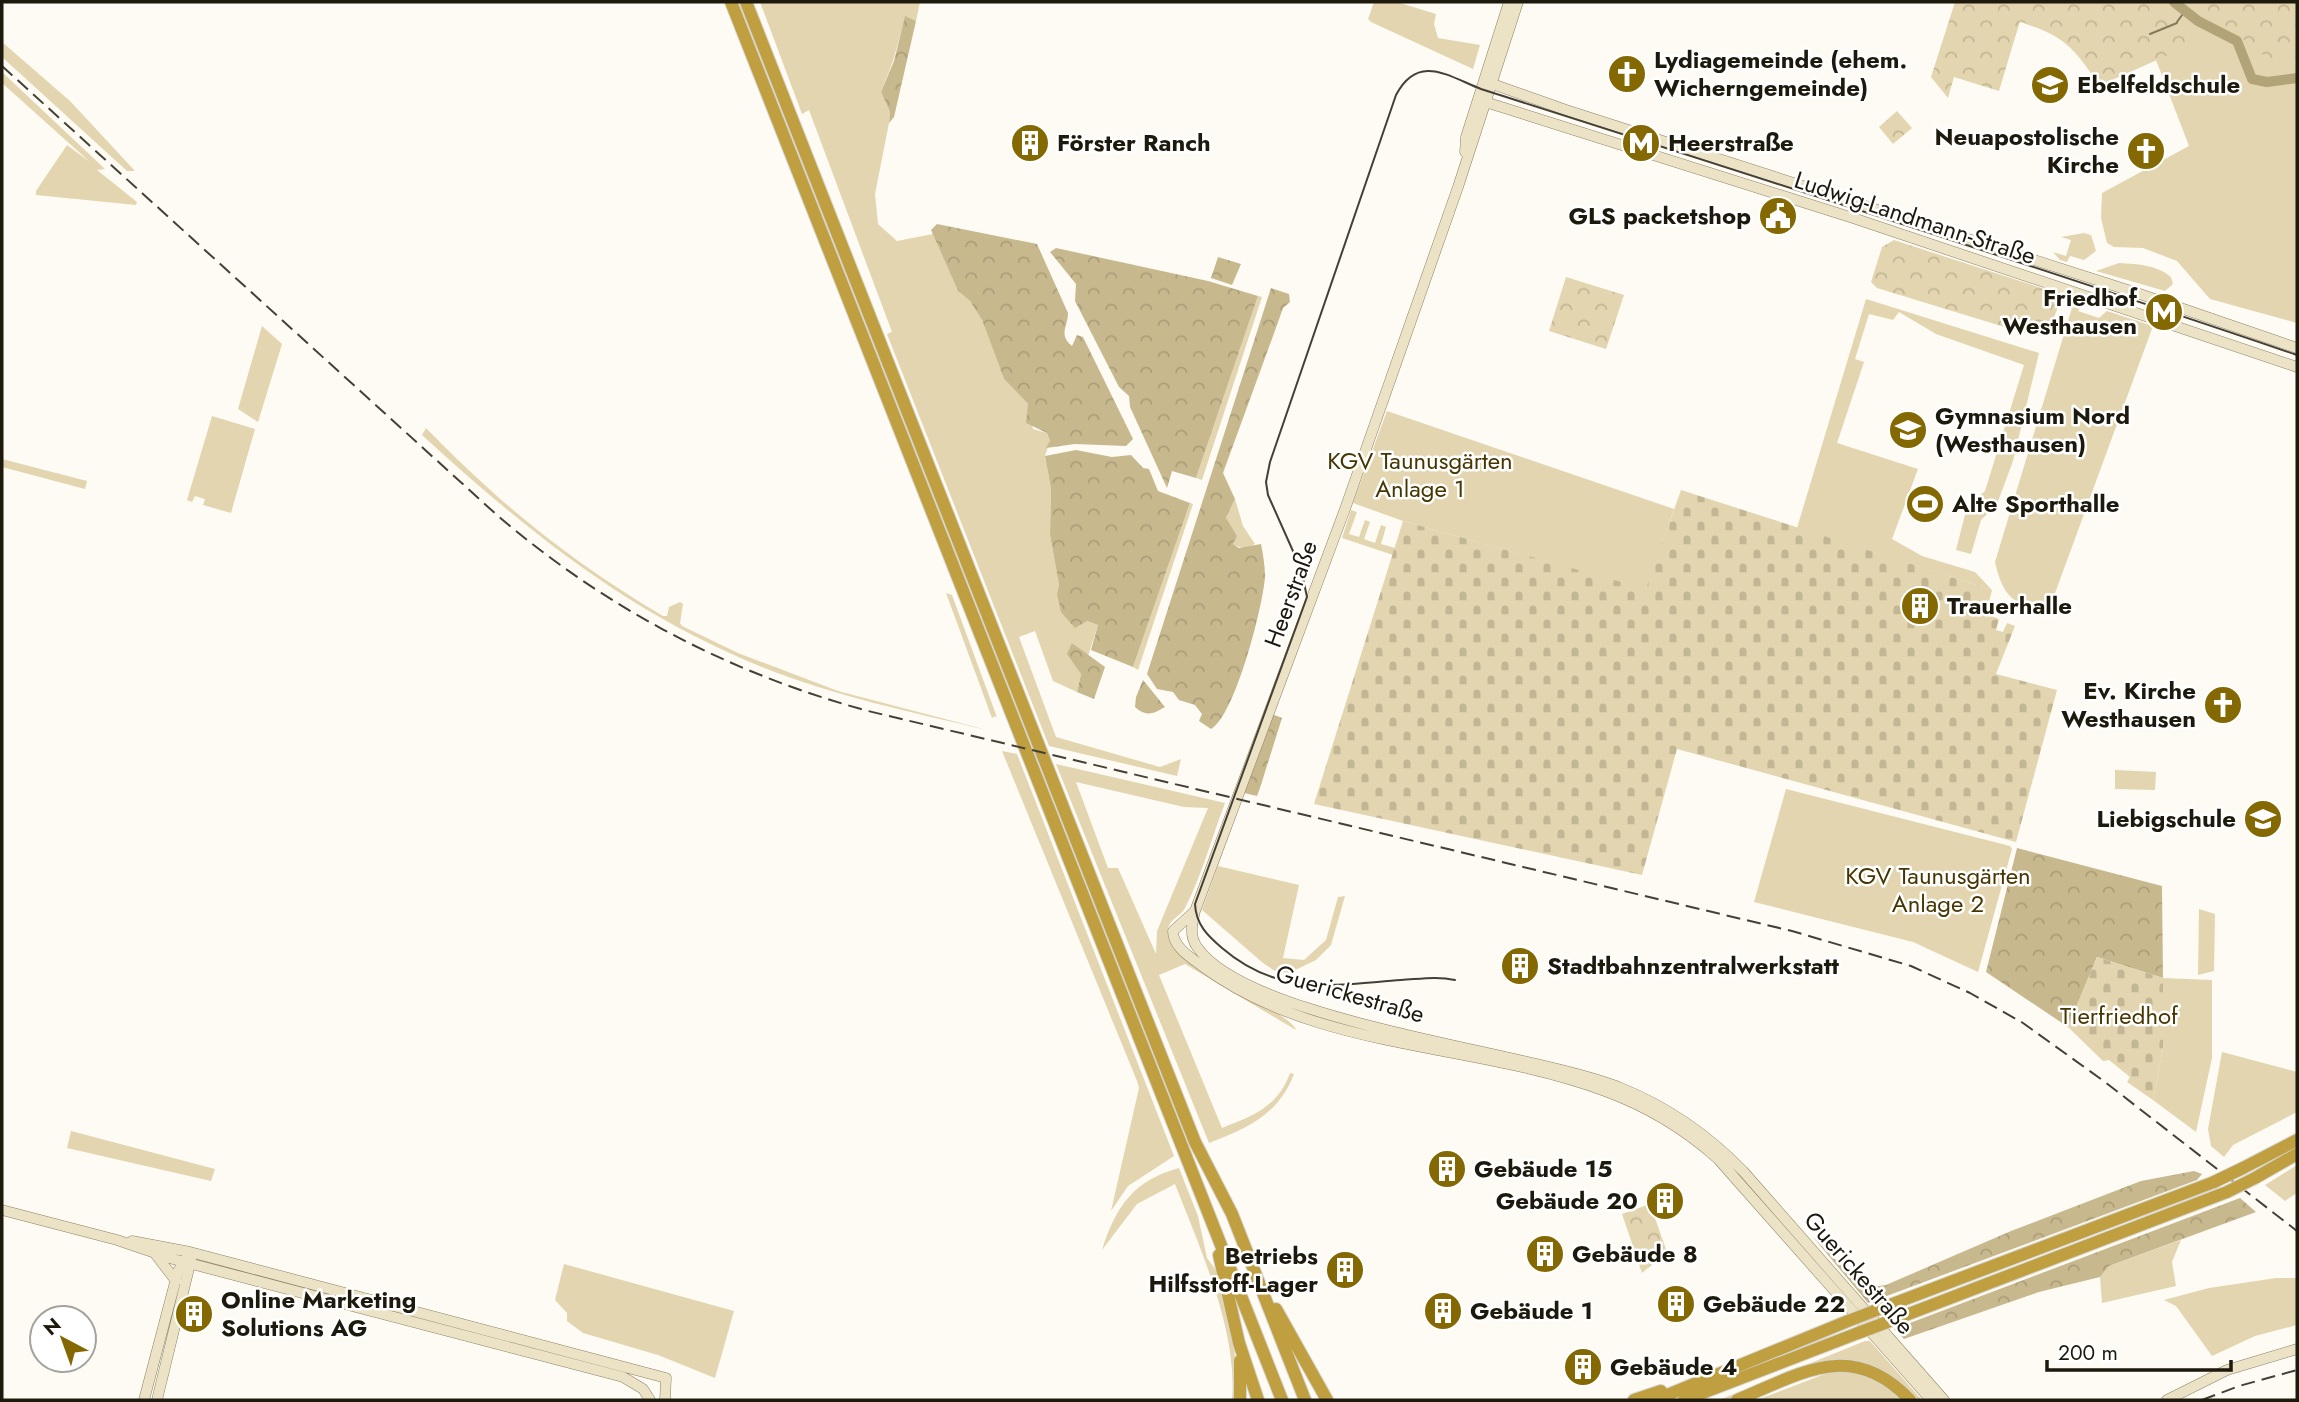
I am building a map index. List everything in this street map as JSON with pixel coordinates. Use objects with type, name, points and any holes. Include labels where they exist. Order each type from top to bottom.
[{"type":"highway","points":[[731,2],[1282,1400]]},
{"type":"highway","points":[[746,2],[1298,1400]]},
{"type":"highway","points":[[1655,1400],[1848,1321],[2214,1182],[2297,1140]]},
{"type":"highway","points":[[1684,1400],[2227,1192],[2297,1154]]},
{"type":"highway","points":[[1213,1182],[1232,1214],[1273,1302],[1327,1400]]},
{"type":"highway","points":[[1232,1214],[1305,1400]]},
{"type":"highway","points":[[1217,1237],[1220,1269],[1239,1343],[1258,1400]]},
{"type":"highway","points":[[1239,1343],[1240,1400]]},
{"type":"highway","points":[[1737,1400],[1804,1372],[1838,1364],[1871,1370],[1910,1400]]},
{"type":"highway","points":[[1703,1400],[1764,1370]]},
{"type":"highway","points":[[1634,1400],[1725,1371]]},
{"type":"main road","name":"Heerstraße","points":[[1195,911],[1345,509],[1462,171],[1509,2]]},
{"type":"main road","name":"Heerstraße","points":[[1487,82],[1518,2]]},
{"type":"main road","name":"Ludwig-Landmann-Straße","points":[[1487,82],[2073,272],[2297,348]]},
{"type":"main road","name":"Ludwig-Landmann-Straße","points":[[1481,101],[2066,289],[2297,367]]},
{"type":"main road","name":"Guerickestraße","points":[[1195,911],[1173,931],[1176,943],[1229,986],[1265,1004],[1337,1027],[1587,1085],[1637,1104],[1689,1135],[1718,1159],[1931,1400]]},
{"type":"main road","name":"Guerickestraße","points":[[1195,911],[1192,935],[1198,948],[1224,970],[1256,989],[1321,1012],[1596,1079],[1654,1104],[1686,1123],[1714,1143],[1743,1171],[1944,1400]]},
{"type":"main road","points":[[2,1210],[623,1377],[643,1389],[650,1400]]},
{"type":"main road","points":[[117,1240],[153,1252],[666,1378],[665,1400]]},
{"type":"main road","points":[[153,1252],[176,1281]]},
{"type":"main road","points":[[157,1400],[176,1281],[189,1259]]},
{"type":"main road","points":[[144,1400],[189,1259]]},
{"type":"main road","points":[[2167,1400],[2236,1366],[2297,1349]]},
{"type":"green space","points":[[760,2],[920,2],[916,21],[905,17],[881,92],[890,112],[875,194],[878,224],[897,241],[933,234],[958,291],[970,301],[982,320],[1004,379],[1028,404],[1033,429],[1047,433],[1050,441],[1045,456],[1051,489],[1050,535],[1059,585],[1057,594],[1087,621],[1098,625],[1088,656],[1072,643],[1073,661],[1081,674],[1077,692],[1053,681],[1035,631],[1019,637],[1056,737],[1160,767],[1181,759],[1177,776],[1049,746],[887,334],[892,332],[809,110],[802,114]]},
{"type":"green space","points":[[1374,2],[1397,2],[1436,14],[1434,24],[1438,38],[1480,45],[1473,69],[1371,22],[1368,19]]},
{"type":"green space","points":[[1955,2],[2160,2],[2200,41],[2114,79],[2104,92],[2070,47],[2049,33],[2020,21],[1999,91],[1954,77],[1948,98],[1931,77]]},
{"type":"green space","points":[[1995,2],[2217,2],[2297,30],[2297,323],[2210,299],[2177,261],[2143,248],[2114,247],[2107,243],[2101,218],[2102,193],[2189,146],[2156,60],[2114,79],[2104,92],[2070,46],[2037,28],[2020,22],[2010,51]]},
{"type":"green space","points":[[2195,2],[2297,2],[2297,72],[2269,59]]},
{"type":"green space","points":[[905,16],[916,21],[894,117],[889,123],[890,112],[881,92],[894,61]]},
{"type":"green space","points":[[2,42],[70,101],[135,171],[127,171],[2,57]]},
{"type":"green space","points":[[2,72],[105,169],[97,170],[137,202],[136,205],[36,195],[36,191],[67,145],[90,162],[2,83]]},
{"type":"green space","points":[[1897,111],[1912,128],[1893,144],[1879,127]]},
{"type":"green space","points":[[937,224],[1037,244],[1068,313],[1065,338],[1072,346],[1077,335],[1083,337],[1133,439],[1126,446],[1075,444],[1046,448],[1050,441],[1047,433],[1026,423],[1028,404],[1004,379],[982,320],[970,301],[958,291],[931,230]]},
{"type":"green space","points":[[2084,233],[2091,235],[2096,251],[2084,260],[2070,256],[2067,262],[2060,260],[2053,252],[2066,256],[2071,240],[2061,237]]},
{"type":"green space","points":[[1894,240],[2063,295],[2047,334],[2034,336],[1877,288],[1871,282],[1882,247]]},
{"type":"green space","points":[[1056,248],[1208,281],[1258,296],[1196,478],[1172,471],[1167,488],[1130,407],[1129,396],[1119,387],[1075,301],[1076,284],[1050,252]]},
{"type":"green space","points":[[1218,257],[1241,264],[1232,285],[1211,278]]},
{"type":"green space","points":[[2119,263],[2160,270],[2171,277],[2173,284],[2165,291],[2096,271]]},
{"type":"green space","points":[[1566,277],[1624,295],[1606,349],[1549,331]]},
{"type":"green space","points":[[1271,288],[1289,294],[1290,302],[1283,308],[1223,473],[1235,499],[1226,518],[1237,536],[1233,544],[1239,548],[1261,544],[1265,573],[1263,591],[1238,683],[1220,720],[1211,729],[1199,721],[1202,714],[1195,705],[1179,700],[1173,692],[1157,689],[1147,674]]},
{"type":"green space","points":[[1258,296],[1262,297],[1202,480],[1196,478]]},
{"type":"green space","points":[[1866,299],[2039,353],[2013,461],[1997,504],[1981,520],[1971,554],[1956,550],[1967,507],[1985,491],[2024,365],[1936,334],[1899,312],[1893,320],[1869,314],[1855,359],[1864,362],[1837,443],[1918,469],[1892,539],[1922,556],[1975,572],[1992,590],[1797,528]]},
{"type":"green space","points":[[2074,301],[2083,304],[2078,311],[2099,318],[2107,311],[2153,326],[2047,615],[2012,598],[2002,584],[1995,562]]},
{"type":"green space","points":[[262,326],[282,344],[258,422],[238,409]]},
{"type":"green space","name":"KGV Taunusgärten Anlage 1","points":[[1387,411],[1674,509],[1647,590],[1403,521],[1353,503]]},
{"type":"green space","points":[[212,416],[255,429],[231,513],[203,505],[205,499],[195,496],[192,502],[187,500]]},
{"type":"green space","points":[[426,428],[509,507],[567,553],[663,616],[667,616],[669,607],[680,602],[683,604],[680,623],[682,626],[738,653],[838,691],[987,730],[817,687],[762,667],[667,621],[581,567],[540,536],[422,435]]},
{"type":"green space","points":[[1076,450],[1112,457],[1131,455],[1143,468],[1149,469],[1158,491],[1190,503],[1133,667],[1091,650],[1098,625],[1087,621],[1075,628],[1061,612],[1050,535],[1051,489],[1045,456]]},
{"type":"green space","points":[[2,459],[87,481],[85,489],[2,467]]},
{"type":"green space","points":[[1681,490],[1992,590],[1986,614],[1999,619],[1996,630],[2003,632],[2007,623],[2015,626],[1996,674],[2057,690],[2016,842],[1677,749],[1642,875],[1314,804],[1403,521],[1646,589]]},
{"type":"green space","points":[[1235,499],[1243,526],[1255,544],[1249,547],[1241,548],[1233,544],[1226,518]]},
{"type":"green space","points":[[1190,503],[1193,504],[1138,670],[1133,667]]},
{"type":"green space","points":[[1351,510],[1357,512],[1349,534],[1359,537],[1365,520],[1370,522],[1364,539],[1375,543],[1381,525],[1386,527],[1381,544],[1395,548],[1393,555],[1342,538]]},
{"type":"green space","points":[[946,593],[952,595],[998,720],[996,716],[992,718]]},
{"type":"green space","points":[[1072,643],[1105,667],[1094,699],[1077,692],[1081,674],[1067,654]]},
{"type":"green space","points":[[1143,680],[1165,707],[1150,713],[1135,707]]},
{"type":"green space","points":[[1272,714],[1282,718],[1260,788],[1257,796],[1244,793]]},
{"type":"green space","points":[[1002,751],[1017,754],[1174,1156],[1128,1186],[1111,1211],[1139,1088]]},
{"type":"green space","points":[[1056,764],[1225,803],[1191,895],[1183,911],[1169,925],[1171,942],[1184,956],[1289,1021],[1296,1030],[1185,964],[1159,975],[1222,1128],[1263,1109],[1279,1094],[1290,1073],[1294,1074],[1270,1110],[1249,1125],[1209,1143]],"holes":[[[1076,782],[1184,807],[1208,808],[1157,931],[1156,954],[1118,868],[1108,868]]]},
{"type":"green space","points":[[2115,770],[2156,772],[2155,790],[2115,789]]},
{"type":"green space","name":"KGV Taunusgärten Anlage 2","points":[[1786,789],[2010,846],[2012,849],[1978,972],[1913,942],[1754,902]]},
{"type":"green space","points":[[2017,848],[2162,886],[2163,978],[2097,957],[2068,1027],[1986,972]]},
{"type":"green space","points":[[1218,866],[1299,885],[1283,958],[1304,960],[1326,940],[1338,897],[1345,896],[1331,945],[1316,960],[1289,973],[1275,971],[1263,963],[1202,910]]},
{"type":"green space","points":[[2199,909],[2215,914],[2214,971],[2198,975]]},
{"type":"green space","name":"Tierfriedhof","points":[[2097,957],[2163,978],[2163,1048],[2153,1100],[2127,1082],[2130,1077],[2109,1060],[2103,1061],[2068,1027]]},
{"type":"green space","points":[[2163,978],[2212,980],[2212,1058],[2196,1132],[2153,1100],[2163,1048]]},
{"type":"green space","points":[[2222,1052],[2297,1072],[2297,1112],[2233,1145],[2224,1157],[2211,1146],[2208,1129]]},
{"type":"green space","points":[[71,1131],[215,1169],[211,1181],[67,1148]]},
{"type":"green space","points":[[2297,1165],[2297,1193],[2285,1201],[2265,1185]]},
{"type":"green space","points":[[1179,1168],[1198,1216],[1207,1258],[1217,1272],[1228,1311],[1235,1357],[1236,1400],[1232,1400],[1229,1346],[1223,1318],[1206,1262],[1175,1184],[1137,1204],[1102,1250],[1114,1220],[1129,1197],[1150,1180]]},
{"type":"green space","points":[[2194,1171],[2202,1174],[2197,1180],[1868,1303],[1813,1237],[1857,1281],[1870,1287],[1886,1285],[2011,1231],[2141,1181]]},
{"type":"green space","points":[[2240,1198],[2256,1212],[2109,1266],[2100,1277],[2039,1292],[1904,1339],[1894,1329]]},
{"type":"green space","points":[[1650,1204],[1667,1252],[1642,1273],[1622,1214]]},
{"type":"green space","points":[[2181,1240],[2172,1262],[2176,1286],[2102,1303],[2100,1277],[2109,1266]]},
{"type":"green space","points":[[564,1264],[734,1311],[715,1378],[658,1355],[583,1333],[567,1321],[567,1313],[555,1300]]},
{"type":"green space","points":[[2276,1278],[2297,1278],[2297,1325],[2255,1336],[2212,1356],[2176,1306],[2164,1300],[2209,1288]]},
{"type":"green space","points":[[1870,1341],[1922,1400],[1914,1400],[1867,1365],[1852,1360],[1835,1360],[1797,1370],[1729,1400],[1719,1400]]},
{"type":"green space","points":[[1835,1370],[1872,1376],[1902,1400],[1757,1400]]},
{"type":"waterway","points":[[2174,2],[2198,21],[2237,41],[2252,79],[2267,82],[2297,78]]},
{"type":"waterway","points":[[2177,22],[2185,11]]},
{"type":"waterway","points":[[2150,34],[2177,23]]},
{"type":"tram line","points":[[1455,980],[1428,978],[1330,985],[1286,981],[1243,964],[1222,948],[1200,924],[1195,904],[1307,597],[1301,569],[1268,495],[1266,482],[1270,462],[1396,95],[1414,75],[1424,71],[1445,74],[1481,89],[1992,253],[2297,355]]},
{"type":"railway","points":[[2,66],[498,516],[539,550],[582,580],[626,609],[672,634],[767,678],[868,711],[1792,931],[1911,966],[1970,993],[2023,1023],[2105,1082],[2297,1231]]},
{"type":"railway","points":[[2202,1400],[2239,1386],[2297,1370]]},
{"type":"place","name":"Lydiagemeinde (ehem. Wicherngemeinde)","points":[[1627,74]]},
{"type":"place","name":"Ebelfeldschule","points":[[2050,85]]},
{"type":"place","name":"Förster Ranch","points":[[1030,143]]},
{"type":"place","name":"Heerstraße","points":[[1641,143]]},
{"type":"place","name":"Neuapostolische Kirche","points":[[2146,151]]},
{"type":"place","name":"GLS packetshop","points":[[1778,216]]},
{"type":"place","name":"Friedhof Westhausen","points":[[2164,312]]},
{"type":"place","name":"Gymnasium Nord (Westhausen)","points":[[1908,430]]},
{"type":"place","name":"Alte Sporthalle","points":[[1925,504]]},
{"type":"place","name":"Trauerhalle","points":[[1920,606]]},
{"type":"place","name":"Ev. Kirche Westhausen","points":[[2223,705]]},
{"type":"place","name":"Liebigschule","points":[[2263,819]]},
{"type":"place","name":"Stadtbahnzentralwerkstatt","points":[[1520,966]]},
{"type":"place","name":"Gebäude 15","points":[[1447,1169]]},
{"type":"place","name":"Gebäude 20","points":[[1665,1201]]},
{"type":"place","name":"Gebäude 8","points":[[1545,1254]]},
{"type":"place","name":"Betriebs Hilfsstoff-Lager","points":[[1345,1270]]},
{"type":"place","name":"Gebäude 22","points":[[1676,1304]]},
{"type":"place","name":"Gebäude 1","points":[[1443,1311]]},
{"type":"place","name":"Online Marketing Solutions AG","points":[[194,1314]]},
{"type":"place","name":"Gebäude 4","points":[[1583,1367]]}]
